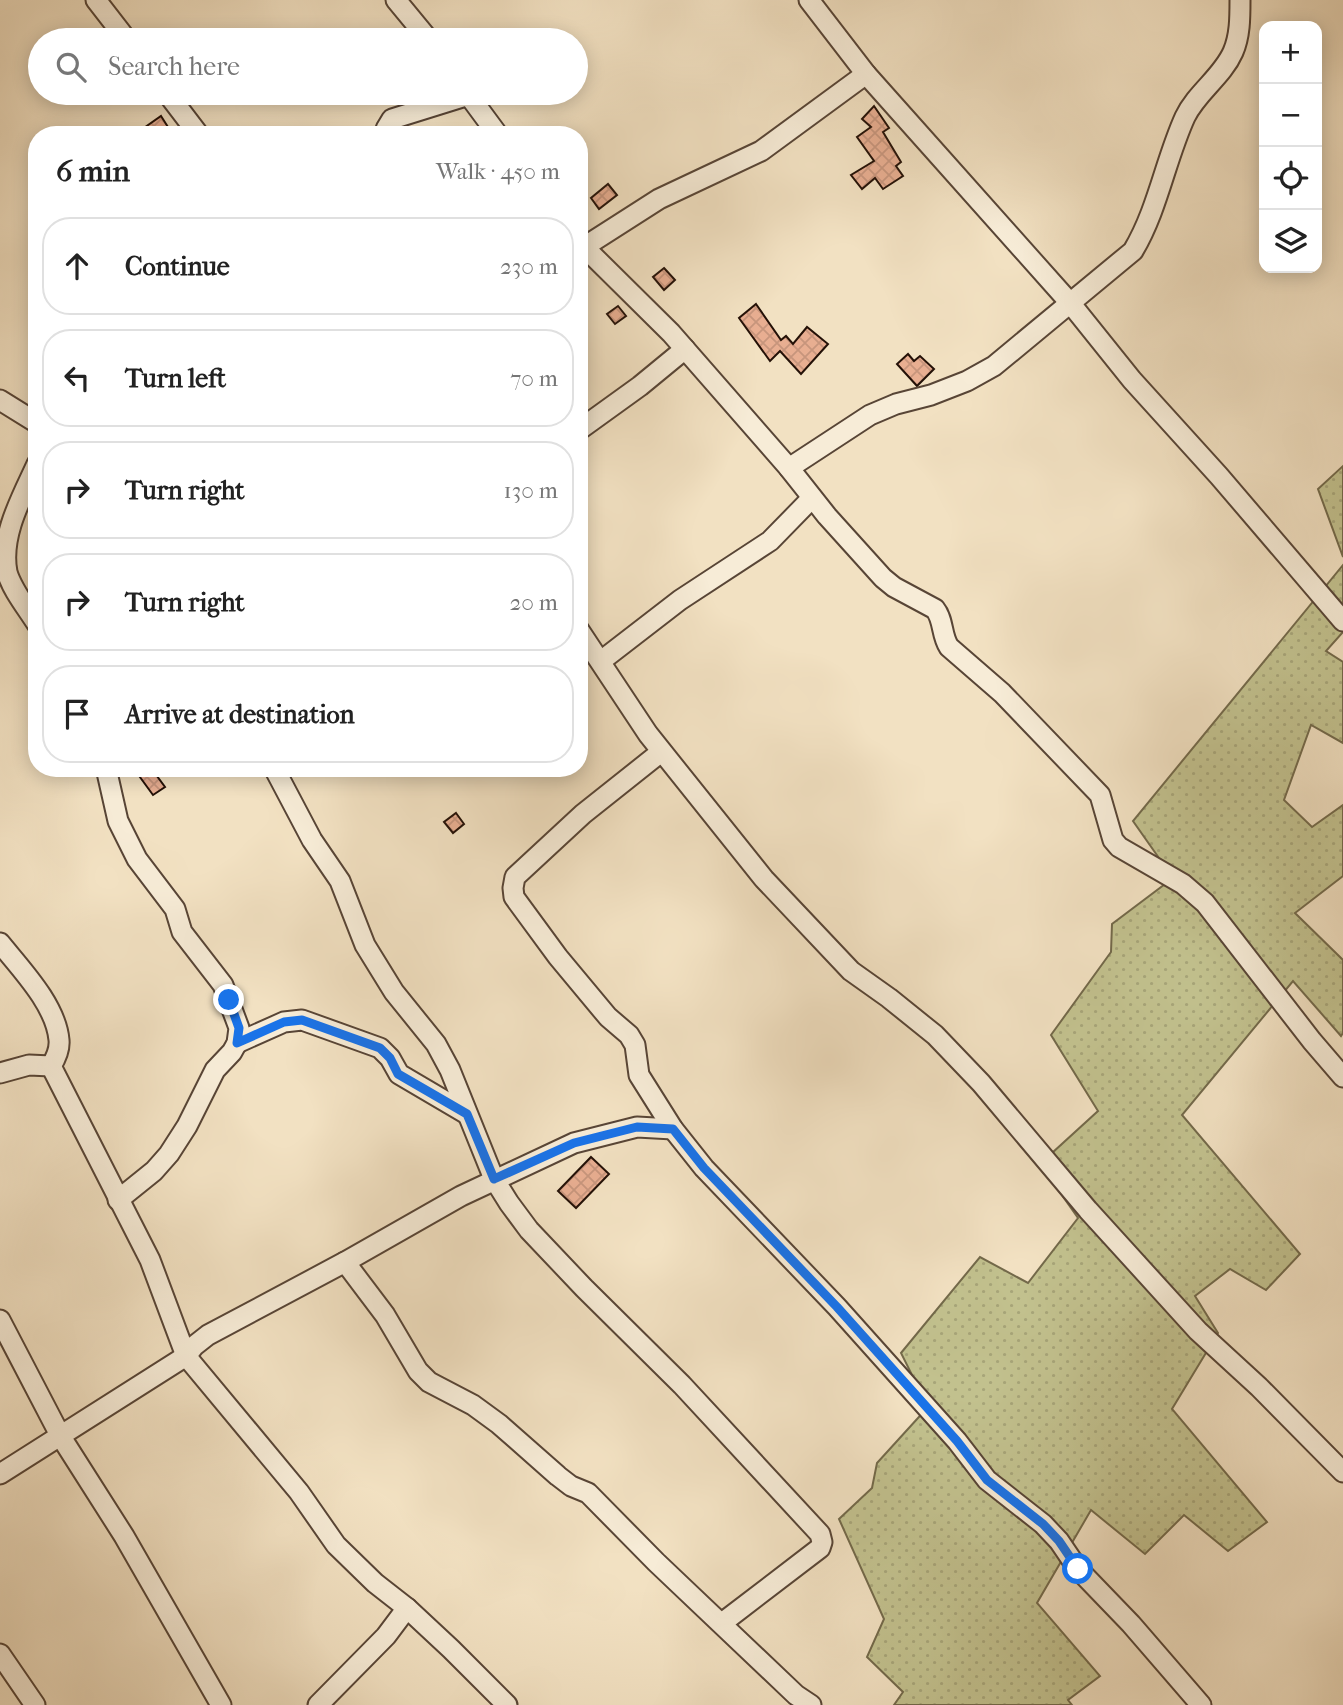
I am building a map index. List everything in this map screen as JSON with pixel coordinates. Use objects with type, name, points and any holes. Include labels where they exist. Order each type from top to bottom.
[{"type":"street","points":[[96,0],[118,28]]},
{"type":"street","points":[[396,0],[419,28]]},
{"type":"street","points":[[809,0],[866,74],[1071,303],[1132,380],[1219,476],[1343,621]]},
{"type":"street","points":[[789,468],[870,415],[943,390],[994,366],[1133,251],[1147,228],[1171,152],[1186,115],[1232,54],[1240,31],[1240,0]]},
{"type":"street","points":[[588,241],[659,200],[761,151],[866,74]]},
{"type":"street","points":[[176,105],[192,126]]},
{"type":"street","points":[[388,126],[393,119],[435,105]]},
{"type":"street","points":[[476,105],[491,126]]},
{"type":"street","points":[[588,250],[685,349],[883,578],[935,609],[949,647],[1002,693],[1100,795],[1113,840],[1119,847],[1183,884],[1205,902],[1343,1077]]},
{"type":"street","points":[[588,424],[685,349]]},
{"type":"street","points":[[0,400],[28,418]]},
{"type":"street","points":[[28,484],[6,542],[7,572],[28,608]]},
{"type":"street","points":[[601,661],[680,600],[770,541],[813,498]]},
{"type":"street","points":[[588,643],[661,752],[764,879],[851,971],[935,1035],[981,1083],[1088,1210],[1198,1331],[1259,1387],[1343,1472]]},
{"type":"street","points":[[661,752],[583,814],[515,877],[514,897],[558,957],[608,1017],[629,1035],[635,1045],[639,1075],[673,1129],[704,1168],[837,1307],[957,1441],[987,1480],[1043,1524],[1059,1541],[1078,1569],[1131,1624],[1201,1705]]},
{"type":"street","points":[[108,777],[118,821],[137,859],[174,909],[182,932],[223,985],[239,1028],[237,1043],[215,1070],[187,1126],[169,1154],[154,1171],[118,1200]]},
{"type":"street","points":[[281,777],[312,840],[340,881],[365,945],[394,992],[436,1044],[450,1070],[494,1179],[529,1230],[584,1289],[682,1385],[820,1534],[820,1548],[722,1623]]},
{"type":"street","points":[[0,943],[36,987],[57,1029],[60,1042],[58,1054],[51,1066]]},
{"type":"street","points":[[237,1043],[284,1022],[302,1020],[380,1048],[390,1058],[398,1074],[467,1114]]},
{"type":"street","points":[[0,1073],[29,1066],[51,1066]]},
{"type":"street","points":[[51,1066],[150,1260],[186,1356],[299,1492],[336,1545],[451,1649],[507,1705]]},
{"type":"street","points":[[637,1127],[651,1094]]},
{"type":"street","points":[[0,1474],[186,1356],[194,1346],[218,1329],[494,1179],[574,1143],[637,1127],[673,1129]]},
{"type":"street","points":[[345,1262],[385,1315],[418,1371],[429,1382],[473,1405],[571,1486],[588,1493],[656,1562],[722,1623],[798,1702]]},
{"type":"street","points":[[0,1320],[61,1437],[124,1536],[221,1705]]},
{"type":"street","points":[[318,1705],[386,1636],[407,1608]]},
{"type":"street","points":[[0,1654],[35,1705]]},
{"type":"shaded area","points":[[1343,466],[1343,557],[1318,489]]},
{"type":"shaded area","points":[[1343,565],[1343,632],[1326,651],[1343,662],[1343,743],[1311,725],[1284,800],[1312,827],[1343,805],[1343,876],[1295,913],[1343,960],[1343,1033],[1341,1036],[1293,981],[1182,1115],[1300,1254],[1266,1290],[1230,1269],[1195,1296],[1218,1333],[1172,1409],[1267,1522],[1228,1551],[1184,1515],[1145,1554],[1091,1510],[1037,1603],[1100,1676],[1068,1700],[1072,1705],[894,1705],[903,1692],[867,1657],[884,1619],[839,1519],[872,1488],[877,1463],[928,1407],[901,1353],[980,1257],[1028,1283],[1078,1218],[1040,1164],[1098,1111],[1051,1035],[1111,952],[1112,924],[1173,878],[1133,821]]},
{"type":"building","points":[[874,106],[889,128],[883,132],[901,162],[896,166],[903,176],[883,189],[875,178],[862,189],[851,175],[874,161],[857,137],[871,127],[862,119]]},
{"type":"building","points":[[161,116],[167,126],[147,126]]},
{"type":"building","points":[[608,184],[617,195],[599,209],[591,198]]},
{"type":"building","points":[[664,268],[675,280],[664,290],[653,277]]},
{"type":"building","points":[[756,304],[781,340],[786,336],[793,344],[807,327],[828,344],[801,374],[780,351],[770,361],[739,318]]},
{"type":"building","points":[[618,306],[626,316],[615,324],[607,314]]},
{"type":"building","points":[[908,354],[914,361],[920,356],[934,369],[917,386],[897,364]]},
{"type":"building","points":[[140,777],[158,777],[165,787],[153,795]]},
{"type":"building","points":[[456,813],[464,824],[453,833],[444,822]]},
{"type":"building","points":[[591,1157],[609,1174],[576,1208],[558,1191]]},
{"type":"route","points":[[229,1000],[239,1028],[237,1043],[284,1022],[302,1020],[380,1048],[390,1058],[398,1074],[467,1114],[494,1179],[574,1143],[620,1130],[637,1127],[673,1129],[704,1168],[837,1307],[957,1441],[987,1480],[1043,1524],[1059,1541],[1078,1569]]}]
